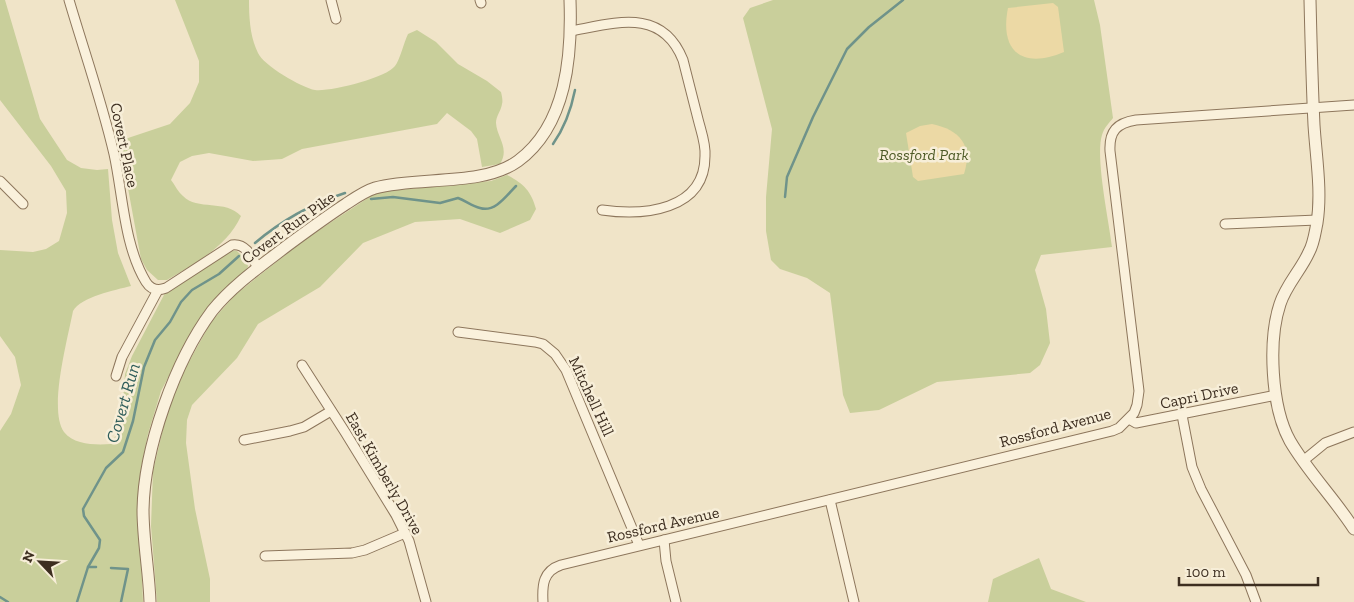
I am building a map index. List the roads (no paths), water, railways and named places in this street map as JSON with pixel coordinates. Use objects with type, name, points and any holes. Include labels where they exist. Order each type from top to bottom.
[{"type":"street","name":"Covert Place","points":[[69,0],[100,101],[139,269],[148,285],[158,290]]},
{"type":"street","points":[[331,0],[336,19]]},
{"type":"street","name":"Covert Run Pike","points":[[150,602],[144,546],[143,508],[150,454],[162,410],[186,355],[213,311],[230,292],[258,268],[325,217],[367,191],[396,184],[486,175],[501,170],[517,161],[537,142],[554,113],[564,84],[568,67],[571,31],[570,0]]},
{"type":"street","points":[[1310,0],[1313,108],[1319,193],[1317,220],[1315,237],[1310,251],[1285,290],[1276,315],[1272,352],[1276,394],[1282,422],[1289,439],[1303,461],[1340,506],[1354,529]]},
{"type":"street","points":[[571,31],[628,21],[652,25],[662,31],[678,48],[683,60],[704,143],[705,167],[701,178],[684,198],[667,207],[653,211],[624,213],[602,210]]},
{"type":"street","points":[[1313,108],[1354,105]]},
{"type":"street","name":"Rossford Avenue","points":[[543,602],[544,580],[550,570],[555,567],[1119,428],[1130,419],[1137,406],[1139,391],[1110,151],[1110,139],[1114,130],[1122,123],[1136,120],[1313,108]]},
{"type":"street","points":[[0,181],[23,204]]},
{"type":"street","points":[[1225,224],[1317,220]]},
{"type":"street","points":[[116,376],[122,357],[158,290],[176,283],[232,245],[237,244],[245,248],[251,254],[258,268]]},
{"type":"street","name":"Mitchell Hill","points":[[458,332],[535,342],[543,344],[555,354],[566,370],[640,545]]},
{"type":"street","name":"East Kimberly Drive","points":[[302,365],[368,468],[405,533],[426,602]]},
{"type":"street","name":"Capri Drive","points":[[1130,419],[1136,423],[1276,394]]},
{"type":"street","points":[[244,440],[304,427],[331,412]]},
{"type":"street","points":[[1182,415],[1192,466],[1201,490],[1246,575],[1256,602]]},
{"type":"street","points":[[1303,461],[1325,443],[1354,432]]},
{"type":"street","points":[[830,500],[854,602]]},
{"type":"street","points":[[265,556],[352,553],[365,550],[405,533]]},
{"type":"street","points":[[664,540],[666,561],[676,602]]},
{"type":"waterway","points":[[785,197],[787,177],[813,117],[847,49],[869,27],[903,0]]},
{"type":"waterway","name":"Covert Run","points":[[553,144],[567,118],[575,90]]},
{"type":"waterway","name":"Covert Run","points":[[371,199],[393,197],[440,203],[458,198],[485,209],[496,206],[516,186]]},
{"type":"waterway","name":"Covert Run","points":[[255,243],[297,214],[320,202],[345,193]]},
{"type":"waterway","name":"Covert Run","points":[[77,602],[88,567],[99,548],[100,540],[84,516],[83,509],[106,468],[123,452],[133,421],[144,367],[155,340],[170,322],[181,302],[192,290],[219,274],[239,256]]},
{"type":"waterway","name":"Covert Run","points":[[88,567],[96,567]]},
{"type":"waterway","points":[[111,568],[128,569],[121,602]]},
{"type":"waterway","points":[[0,597],[8,602]]},
{"type":"park label","name":"Rossford Park","points":[[924,154]]}]
